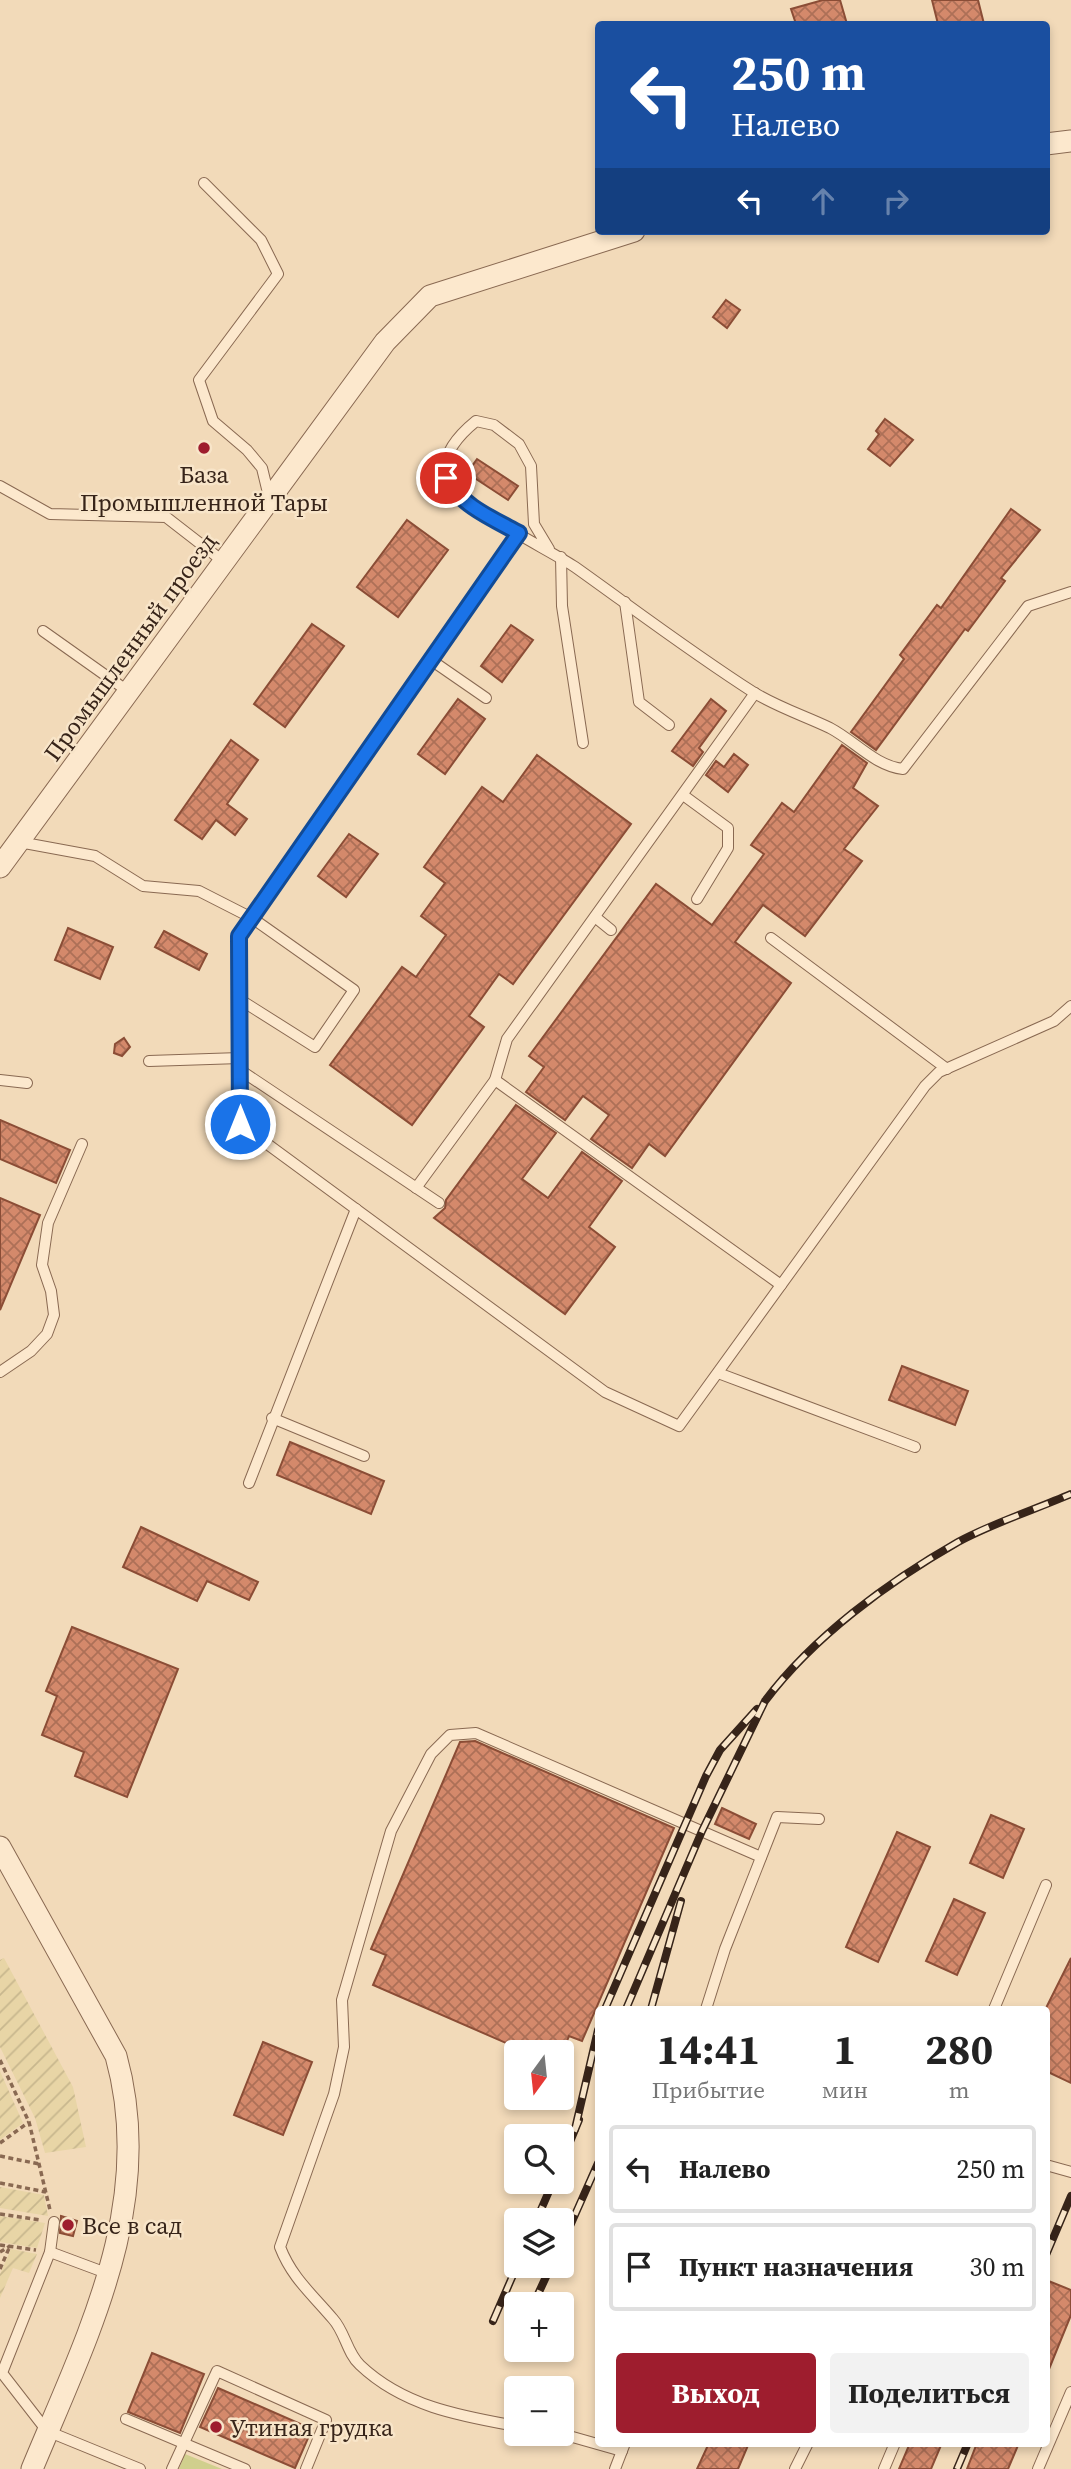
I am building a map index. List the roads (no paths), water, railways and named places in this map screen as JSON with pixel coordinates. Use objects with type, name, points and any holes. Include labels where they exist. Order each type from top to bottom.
[{"type":"street","points":[[1050,144],[1071,141]]},
{"type":"street","name":"Промышленный проезд","points":[[0,867],[386,342],[430,296],[621,235]]},
{"type":"street","points":[[3,1858],[116,2056],[125,2088],[130,2152],[126,2208],[110,2274],[32,2469]]},
{"type":"lane","points":[[204,183],[261,240],[278,274],[199,380],[213,421],[262,468],[270,500]]},
{"type":"lane","points":[[549,549],[534,524],[531,466],[519,444],[494,425],[477,421],[459,434],[447,457],[446,478],[453,492],[549,549],[755,693],[832,729],[889,767],[903,769],[1028,606],[1071,592]]},
{"type":"lane","points":[[0,486],[50,514],[166,517],[224,562]]},
{"type":"lane","points":[[519,533],[239,936],[240,1124],[605,1392],[679,1426],[925,1086],[947,1069],[1054,1021],[1071,1006]]},
{"type":"lane","points":[[561,558],[562,606],[583,743]]},
{"type":"lane","points":[[625,602],[639,702],[669,725]]},
{"type":"lane","points":[[43,631],[129,692]]},
{"type":"lane","points":[[431,660],[486,698]]},
{"type":"lane","points":[[416,1188],[495,1080],[507,1039],[755,693]]},
{"type":"lane","points":[[683,795],[727,828],[728,848],[697,899]]},
{"type":"lane","points":[[19,842],[95,856],[143,886],[199,891],[252,918],[354,990],[315,1047],[240,999]]},
{"type":"lane","points":[[595,917],[611,930]]},
{"type":"lane","points":[[771,938],[947,1069]]},
{"type":"lane","points":[[149,1061],[240,1058]]},
{"type":"lane","points":[[240,1070],[439,1203]]},
{"type":"lane","points":[[0,1080],[27,1083]]},
{"type":"lane","points":[[495,1080],[781,1285]]},
{"type":"lane","points":[[0,1372],[31,1351],[47,1334],[54,1315],[51,1291],[43,1265],[48,1223],[82,1144]]},
{"type":"lane","points":[[249,1483],[272,1418],[284,1399],[356,1209]]},
{"type":"lane","points":[[718,1373],[915,1447]]},
{"type":"lane","points":[[272,1418],[364,1456]]},
{"type":"lane","points":[[504,2424],[453,2414],[394,2392],[357,2363],[336,2322],[289,2271],[279,2247],[334,2094],[344,2047],[342,2000],[391,1831],[431,1754],[450,1735],[476,1733],[761,1857]]},
{"type":"lane","points":[[706,2006],[777,1817],[819,1819]]},
{"type":"lane","points":[[995,2006],[1046,1885]]},
{"type":"lane","points":[[1050,2166],[1071,2172]]},
{"type":"lane","points":[[54,2222],[50,2252],[2,2372],[47,2431],[140,2469]]},
{"type":"lane","points":[[50,2252],[110,2274]]},
{"type":"lane","points":[[172,2469],[217,2371],[326,2420],[306,2469]]},
{"type":"lane","points":[[1050,2441],[1071,2392]]},
{"type":"lane","points":[[126,2419],[245,2469]]},
{"type":"lane","points":[[574,2437],[595,2441]]},
{"type":"lane","points":[[615,2469],[624,2447]]},
{"type":"lane","points":[[795,2469],[806,2447]]},
{"type":"lane","points":[[884,2469],[893,2447]]},
{"type":"lane","points":[[1038,2469],[1047,2447]]},
{"type":"railway","points":[[627,2006],[702,1831],[765,1701],[784,1677],[853,1612],[905,1575],[958,1542],[1071,1494]]},
{"type":"railway","points":[[606,2006],[706,1776],[720,1750],[757,1709]]},
{"type":"railway","points":[[652,2006],[681,1901]]},
{"type":"railway","points":[[575,2129],[595,2043]]},
{"type":"railway","points":[[574,2132],[579,2120]]},
{"type":"railway","points":[[574,2217],[595,2170]]},
{"type":"railway","points":[[542,2208],[548,2194]]},
{"type":"railway","points":[[1050,2246],[1071,2196]]},
{"type":"railway","points":[[493,2321],[512,2278]]},
{"type":"railway","points":[[539,2292],[545,2278]]},
{"type":"railway","points":[[957,2469],[966,2447]]},
{"type":"place","name":"База Промышленной Тары","points":[[204,448]]},
{"type":"place","name":"Все в сад","points":[[68,2225]]},
{"type":"place","name":"Утиная грудка","points":[[216,2427]]}]
